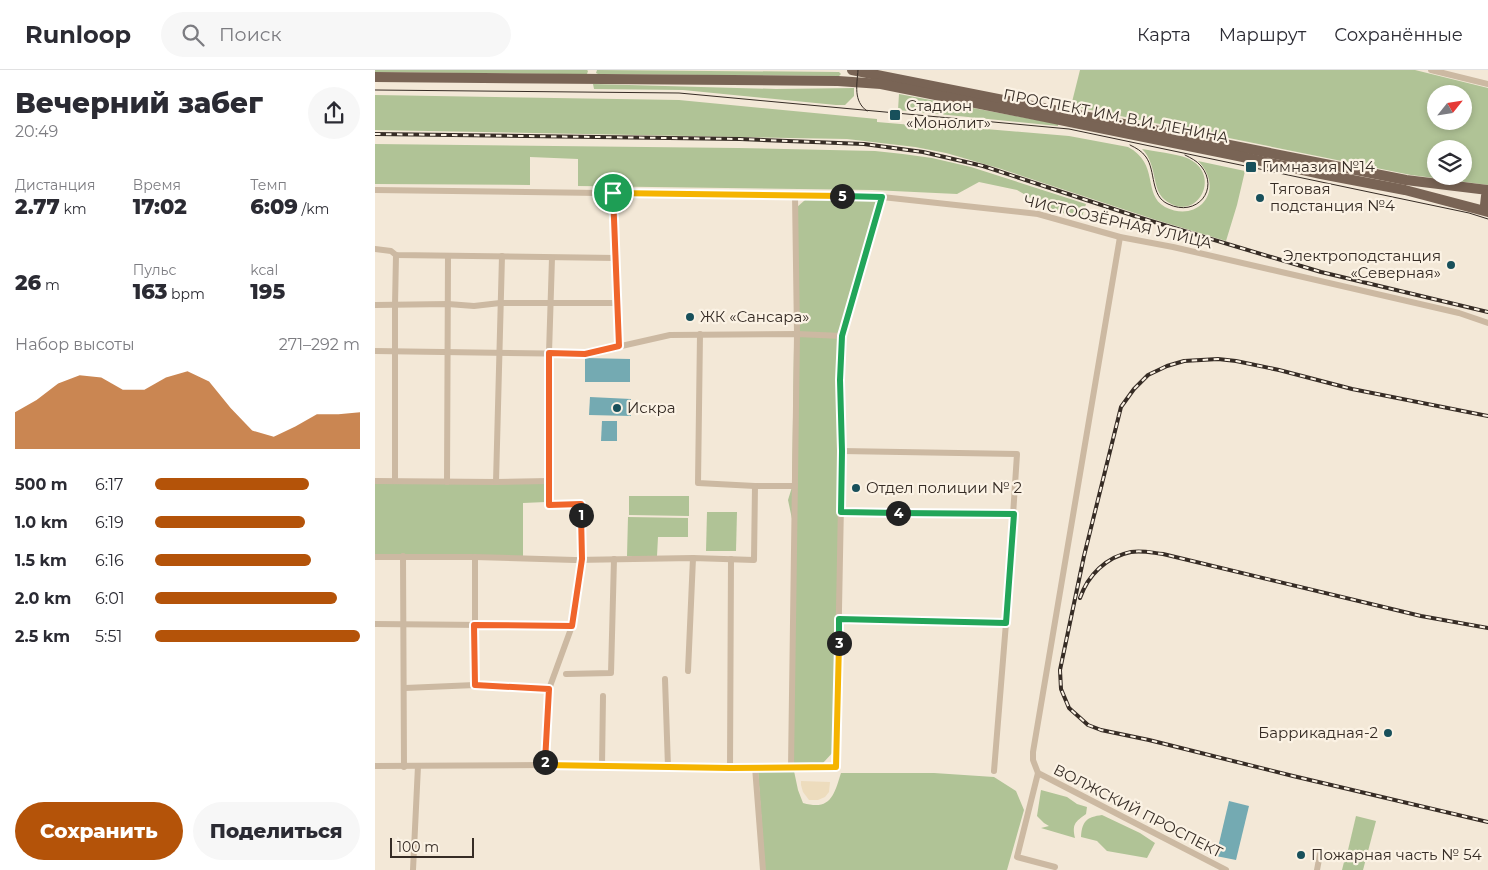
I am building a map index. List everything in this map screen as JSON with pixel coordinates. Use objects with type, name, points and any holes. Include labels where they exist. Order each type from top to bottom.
[{"type":"main road","name":"ПРОСПЕКТ ИМ. В.И. ЛЕНИНА","points":[[852,70],[1406,180],[1488,190]]},
{"type":"main road","name":"ПРОСПЕКТ ИМ. В.И. ЛЕНИНА","points":[[375,77],[592,74],[838,81],[881,84],[1405,190],[1488,211]]},
{"type":"main road","points":[[1488,194],[1485,205],[1488,211]]},
{"type":"street","points":[[1431,70],[1488,84]]},
{"type":"street","name":"ЧИСТООЗЁРНАЯ УЛИЦА","points":[[375,190],[882,197],[1037,214],[1120,237],[1173,247],[1459,313],[1488,323]]},
{"type":"street","points":[[613,193],[619,346]]},
{"type":"street","points":[[791,767],[797,334],[795,195]]},
{"type":"street","points":[[375,766],[836,767],[842,451],[840,380],[842,336],[882,197]]},
{"type":"street","points":[[1055,867],[1017,857],[1038,773],[1033,760],[1033,752],[1120,237]]},
{"type":"street","points":[[375,249],[391,251],[396,255],[616,258]]},
{"type":"street","points":[[395,481],[396,255]]},
{"type":"street","points":[[447,482],[448,256]]},
{"type":"street","points":[[496,482],[502,256]]},
{"type":"street","points":[[545,765],[549,689],[572,626],[582,559],[581,504],[549,505],[549,353],[552,258]]},
{"type":"street","points":[[375,305],[447,304],[474,306],[500,303],[618,303]]},
{"type":"street","points":[[375,351],[585,354],[670,336],[701,334],[797,334],[842,336]]},
{"type":"street","points":[[701,334],[698,483],[795,486]]},
{"type":"street","points":[[842,451],[1017,454],[994,771]]},
{"type":"street","points":[[375,481],[549,481]]},
{"type":"street","points":[[375,557],[575,560],[693,558],[754,560],[755,486]]},
{"type":"street","points":[[841,512],[1014,514]]},
{"type":"street","points":[[403,556],[405,767]]},
{"type":"street","points":[[475,558],[475,685]]},
{"type":"street","points":[[688,671],[693,558]]},
{"type":"street","points":[[566,674],[611,673],[614,559]]},
{"type":"street","points":[[730,768],[731,559]]},
{"type":"street","points":[[839,619],[1006,623]]},
{"type":"street","points":[[375,624],[572,626]]},
{"type":"street","points":[[665,679],[668,767]]},
{"type":"street","points":[[405,688],[475,685],[549,689]]},
{"type":"street","points":[[602,766],[603,696]]},
{"type":"street","points":[[413,870],[418,766]]},
{"type":"street","points":[[755,767],[763,870]]},
{"type":"street","name":"ВОЛЖСКИЙ ПРОСПЕКТ","points":[[1038,773],[1226,870]]},
{"type":"street","points":[[1317,870],[1320,854]]},
{"type":"green space","points":[[375,70],[588,71],[587,74],[562,74],[375,72]]},
{"type":"green space","points":[[597,70],[839,72],[841,74],[839,76],[598,74],[596,73]]},
{"type":"green space","points":[[1080,70],[1415,70],[1488,88],[1488,185],[1472,183],[1472,140],[1427,140],[1427,177],[1071,106]]},
{"type":"green space","points":[[593,84],[776,89],[854,88],[854,96],[845,105],[836,105],[683,90],[594,89]]},
{"type":"green space","points":[[899,94],[1058,124],[1058,126],[898,110]]},
{"type":"green space","points":[[375,95],[679,100],[877,119],[877,122],[912,125],[915,123],[1069,136],[1128,147],[1138,154],[1144,162],[1148,170],[1154,195],[1158,201],[1165,207],[1177,211],[1188,211],[1198,207],[1205,201],[1209,192],[1206,172],[1198,161],[1245,171],[1226,241],[998,168],[946,153],[915,147],[847,139],[375,130]]},
{"type":"green space","points":[[375,144],[875,151],[932,158],[971,167],[1086,204],[1082,217],[1053,211],[1017,190],[979,182],[957,194],[872,190],[578,186],[578,159],[530,157],[530,185],[375,184]]},
{"type":"green space","points":[[1142,149],[1187,158],[1198,165],[1204,175],[1205,185],[1202,194],[1196,202],[1187,206],[1177,206],[1165,200],[1158,190],[1150,162]]},
{"type":"green space","points":[[805,200],[877,201],[841,336],[841,452],[834,751],[823,763],[793,763],[795,533],[788,500],[792,487],[796,208]]},
{"type":"green space","points":[[375,482],[545,484],[546,502],[523,503],[523,558],[375,556]]},
{"type":"green space","points":[[629,496],[689,496],[689,516],[629,515]]},
{"type":"green space","points":[[707,512],[737,512],[736,551],[706,551]]},
{"type":"green space","points":[[628,517],[688,518],[688,537],[658,537],[657,556],[627,556]]},
{"type":"green space","points":[[758,771],[794,771],[803,803],[812,805],[820,805],[830,799],[841,773],[934,773],[994,777],[1016,791],[1024,810],[1007,870],[765,870]]},
{"type":"green space","points":[[1041,790],[1067,797],[1077,804],[1087,807],[1086,814],[1075,824],[1075,838],[1041,828],[1049,826],[1037,816]]},
{"type":"green space","points":[[1102,815],[1140,833],[1155,843],[1147,858],[1107,851],[1097,841],[1081,837],[1086,821]]},
{"type":"green space","points":[[1356,816],[1376,821],[1367,855],[1348,850]]},
{"type":"green space","points":[[1347,850],[1367,855],[1363,870],[1342,870]]},
{"type":"shaded area","points":[[801,781],[830,782],[829,792],[825,797],[818,800],[809,800],[803,792]]},
{"type":"water","name":"Искра","points":[[585,358],[630,359],[630,382],[585,382]]},
{"type":"water","name":"Искра","points":[[590,397],[631,399],[631,416],[589,415]]},
{"type":"water","name":"Искра","points":[[602,421],[617,421],[617,441],[601,441]]},
{"type":"water","points":[[1229,801],[1249,806],[1236,860],[1216,856]]},
{"type":"tram line","points":[[858,70],[858,98],[867,111]]},
{"type":"tram line","points":[[375,90],[679,93],[1069,129],[1469,213],[1488,219]]},
{"type":"tram line","points":[[1130,145],[1141,151],[1146,157],[1158,195],[1168,204],[1179,207],[1188,207],[1203,199],[1207,192],[1208,184],[1201,166],[1185,155]]},
{"type":"railway","points":[[375,134],[740,139],[864,144],[923,152],[983,166],[1141,218],[1321,272],[1488,312]]},
{"type":"railway","points":[[1488,416],[1352,389],[1236,361],[1218,359],[1184,361],[1167,366],[1148,375],[1134,389],[1121,407],[1084,556],[1060,670],[1061,689],[1069,708],[1088,725],[1101,730],[1488,822]]},
{"type":"railway","points":[[1080,598],[1088,582],[1099,568],[1122,554],[1143,551],[1163,554],[1421,616],[1488,628]]},
{"type":"place","name":"Стадион «Монолит»","points":[[895,115]]},
{"type":"place","name":"Гимназия №14","points":[[1251,167]]},
{"type":"place","name":"Тяговая подстанция №4","points":[[1260,198]]},
{"type":"place","name":"Электроподстанция «Северная»","points":[[1451,265]]},
{"type":"place","name":"ЖК «Сансара»","points":[[690,317]]},
{"type":"place","name":"Искра","points":[[617,408]]},
{"type":"place","name":"Отдел полиции № 2","points":[[856,488]]},
{"type":"place","name":"Баррикадная-2","points":[[1388,733]]},
{"type":"place","name":"Пожарная часть № 54","points":[[1301,855]]},
{"type":"route","points":[[613,193],[882,197],[842,336],[840,380],[841,512],[1014,514],[1006,623],[839,619],[836,767],[730,768],[545,765],[549,689],[475,685],[474,625],[572,626],[582,559],[581,504],[549,505],[549,353],[585,354],[619,346],[613,193]]}]
